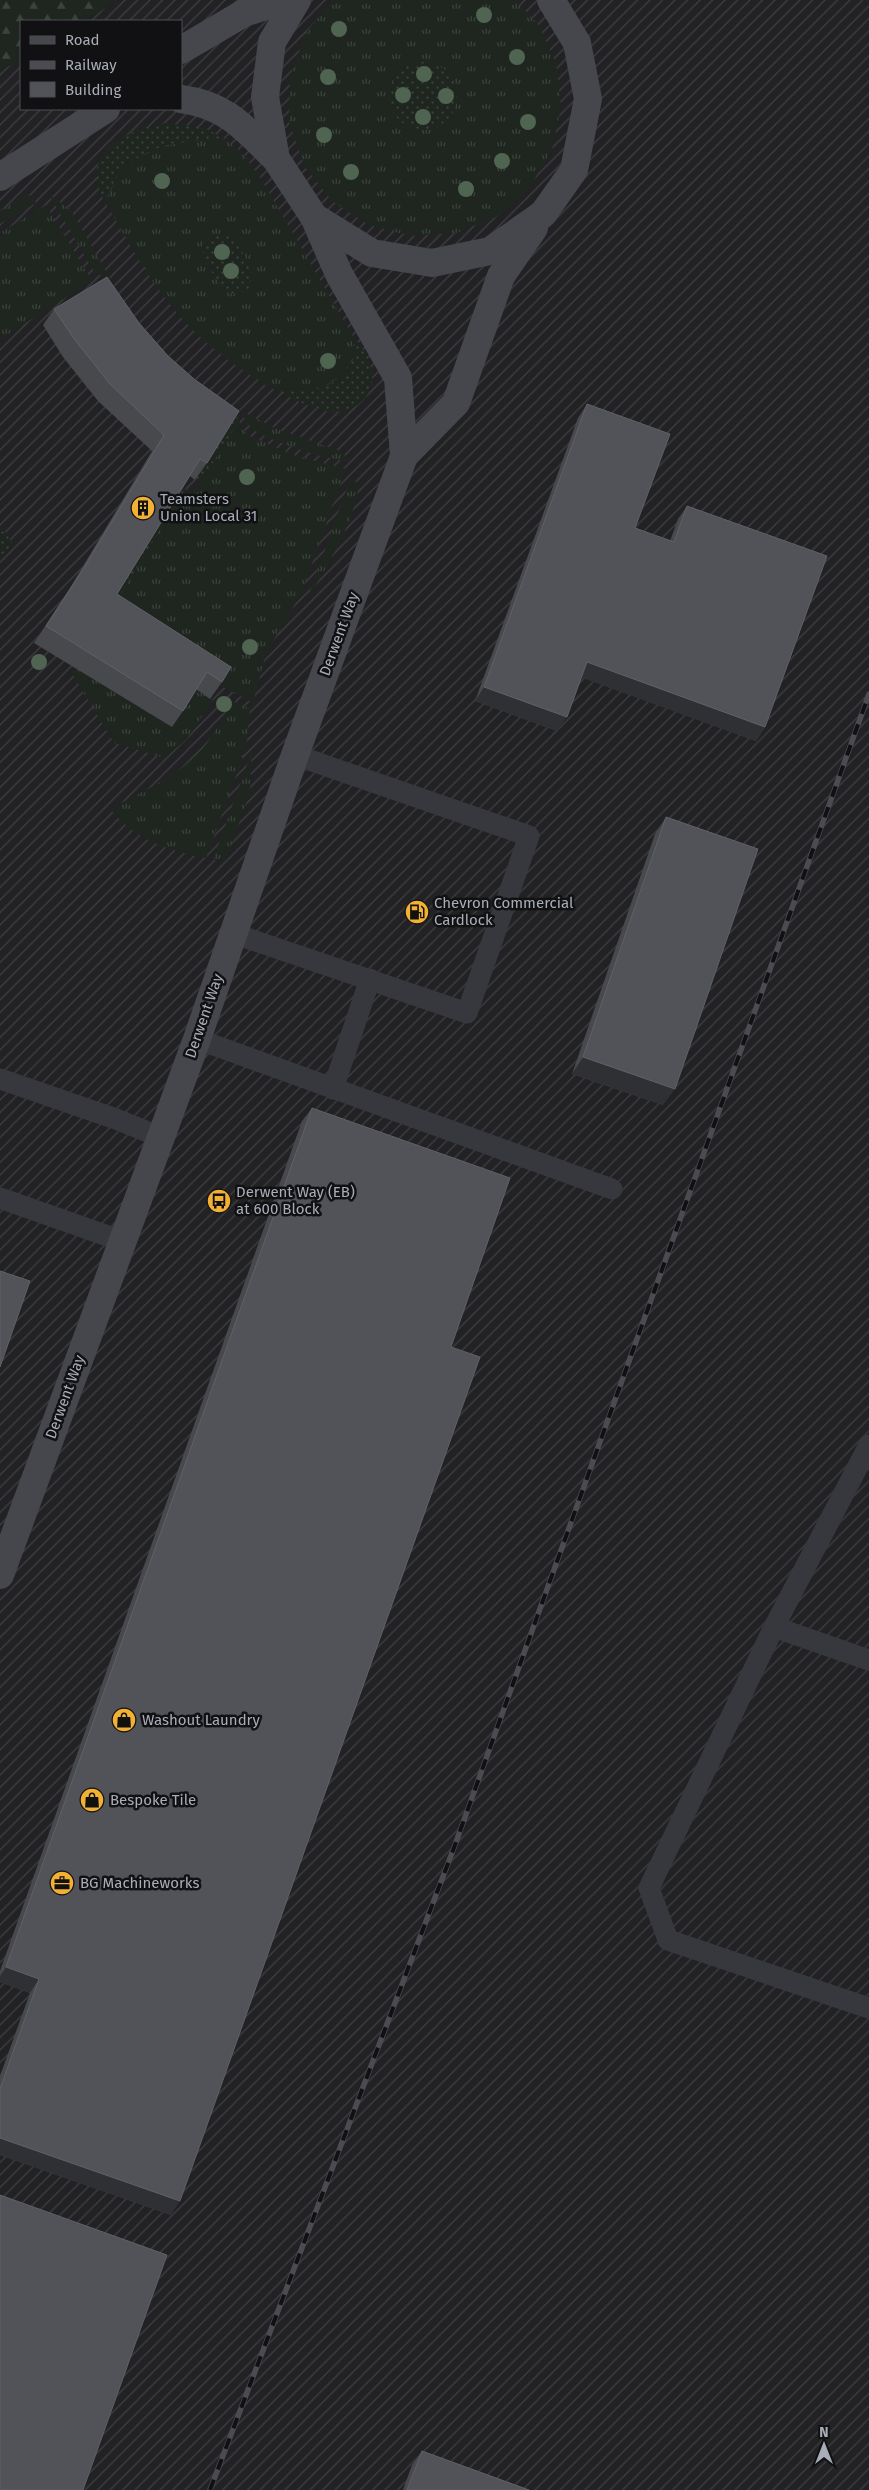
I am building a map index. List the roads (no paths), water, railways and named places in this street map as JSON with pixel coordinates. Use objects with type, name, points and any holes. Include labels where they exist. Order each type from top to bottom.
[{"type":"street","points":[[182,49],[244,13],[284,0]]},
{"type":"street","points":[[276,159],[265,97],[272,42],[297,0]]},
{"type":"street","name":"Derwent Way","points":[[0,1575],[197,1039],[295,755],[404,456],[456,403],[501,276],[574,170],[588,98],[577,42],[551,0]]},
{"type":"street","points":[[182,98],[197,100],[230,114],[276,159]]},
{"type":"street","points":[[0,177],[104,110]]},
{"type":"street","name":"Derwent Way","points":[[276,159],[314,217],[339,274],[398,378],[404,456]]},
{"type":"street","points":[[314,217],[372,253],[432,263],[490,250],[543,214]]},
{"type":"lane","points":[[232,933],[467,1013],[529,836],[295,755]]},
{"type":"lane","points":[[333,1088],[370,979]]},
{"type":"lane","points":[[197,1039],[612,1188]]},
{"type":"lane","points":[[0,1078],[116,1119],[160,1137]]},
{"type":"lane","points":[[0,1198],[122,1241]]},
{"type":"lane","points":[[869,1445],[774,1626],[649,1888],[668,1940],[869,2008]]},
{"type":"lane","points":[[774,1626],[869,1660]]},
{"type":"railway","points":[[210,2490],[455,1845],[869,694]]},
{"type":"place","name":"Teamsters Union Local 31","points":[[143,508]]},
{"type":"place","name":"Chevron Commercial Cardlock","points":[[417,912]]},
{"type":"place","name":"Derwent Way (EB) at 600 Block","points":[[219,1201]]},
{"type":"place","name":"Washout Laundry","points":[[124,1720]]},
{"type":"place","name":"Bespoke Tile","points":[[92,1800]]},
{"type":"place","name":"BG Machineworks","points":[[62,1883]]}]
